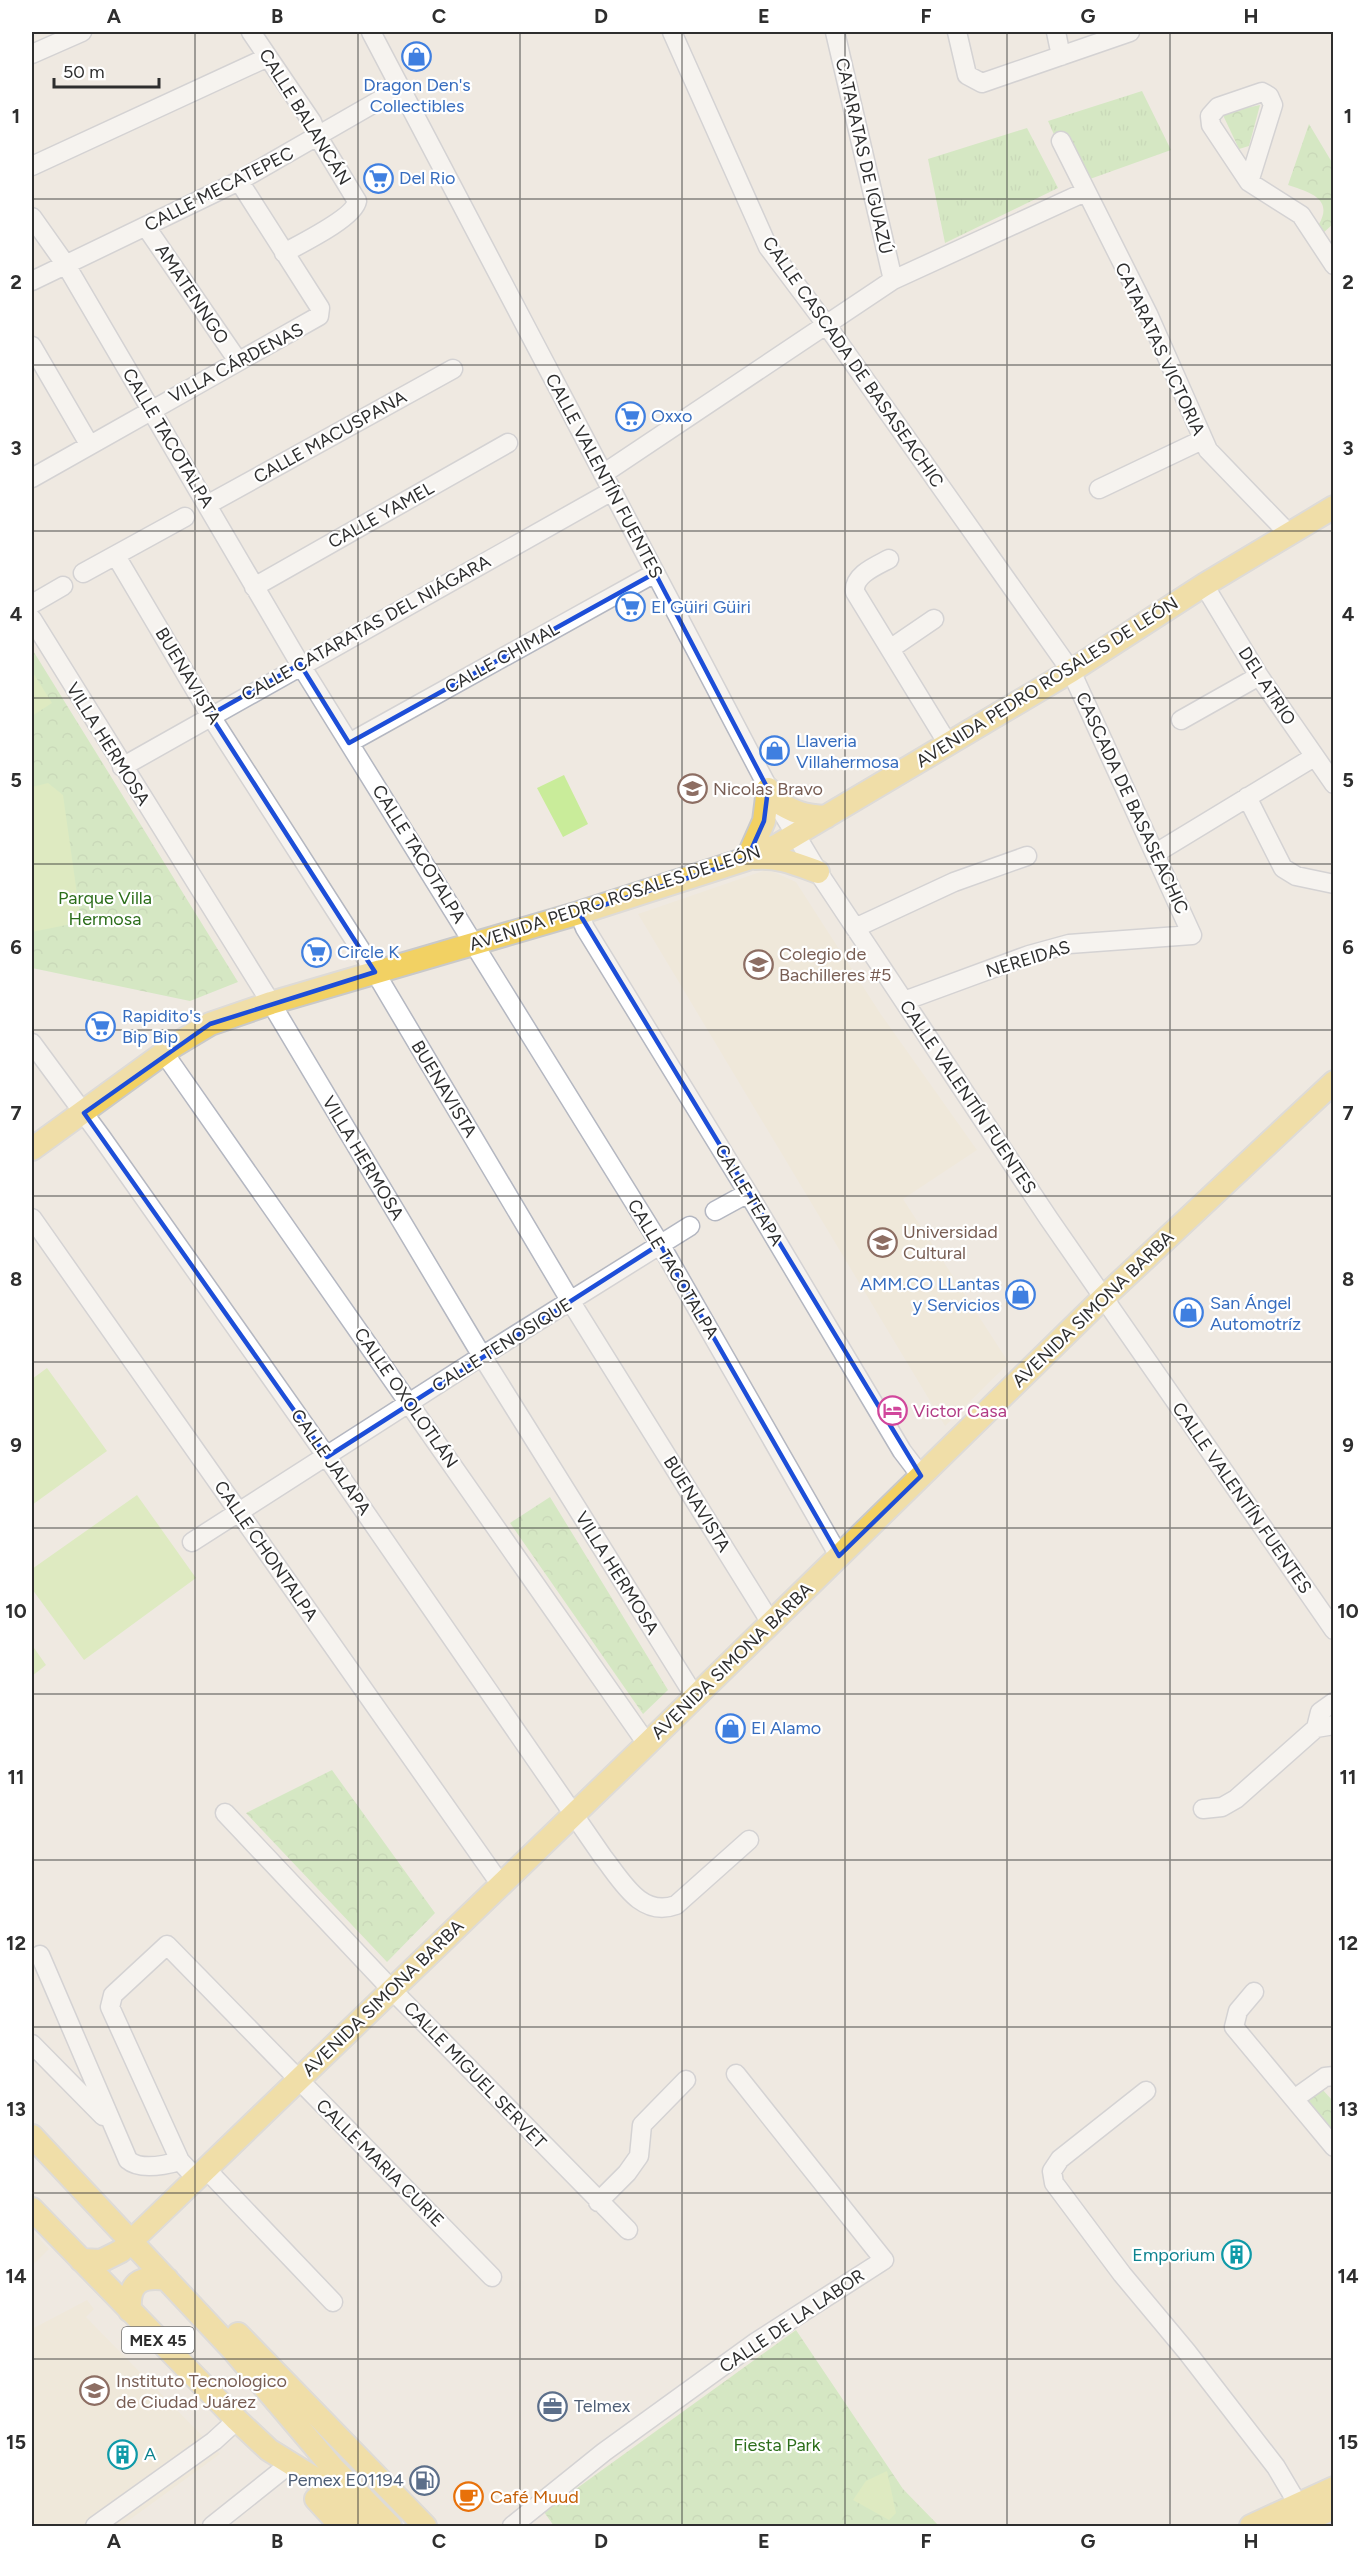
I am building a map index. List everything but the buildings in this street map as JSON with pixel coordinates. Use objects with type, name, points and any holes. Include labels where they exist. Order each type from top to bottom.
[{"type":"main road","name":"AVENIDA PEDRO ROSALES DE LEÓN","points":[[32,1149],[164,1053],[210,1024],[271,1003],[579,913],[747,859],[796,835],[1071,671],[1204,585],[1334,507]]},
{"type":"main road","points":[[818,872],[770,857],[747,859],[764,821],[771,794],[791,812],[826,817]]},
{"type":"main road","name":"AVENIDA SIMONA BARBA","points":[[81,2260],[105,2260],[121,2251],[647,1744],[1103,1298],[1334,1082]]},
{"type":"main road","name":"MEX 45","points":[[32,2136],[233,2350],[364,2526]]},
{"type":"main road","name":"MEX 45","points":[[32,2209],[130,2312],[269,2450],[291,2463],[326,2474],[390,2526]]},
{"type":"main road","points":[[132,2240],[171,2267],[425,2526]]},
{"type":"main road","points":[[130,2312],[129,2299],[135,2285],[147,2278],[167,2278]]},
{"type":"main road","points":[[291,2463],[304,2486],[341,2526]]},
{"type":"main road","points":[[1251,2526],[1300,2517],[1333,2495]]},
{"type":"street","points":[[32,54],[82,32]]},
{"type":"street","name":"CALLE BALANCÁN","points":[[251,32],[312,122],[318,137],[355,196],[357,204],[342,219],[284,254]]},
{"type":"street","name":"CALLE VALENTÍN FUENTES","points":[[371,32],[771,794],[818,872],[1103,1298],[1334,1630]]},
{"type":"street","name":"CALLE CASCADA DE BASASEACHIC","points":[[672,32],[768,248],[825,323],[1071,671]]},
{"type":"street","name":"CATARATAS DE IGUAZÚ","points":[[835,32],[893,280]]},
{"type":"street","points":[[957,32],[965,72],[972,80],[986,82],[1130,32]]},
{"type":"street","points":[[1056,32],[1060,56]]},
{"type":"street","points":[[32,166],[268,57]]},
{"type":"street","name":"CALLE MECATEPEC","points":[[32,281],[239,181],[392,93],[402,91]]},
{"type":"street","points":[[1250,180],[1273,105],[1269,96],[1262,92],[1218,107],[1210,116],[1211,124],[1250,180],[1292,195],[1299,203],[1302,215],[1334,265]]},
{"type":"street","name":"CATARATAS VICTORIA","points":[[1061,141],[1084,192],[1148,314],[1202,440],[1215,458],[1290,535]]},
{"type":"street","points":[[239,181],[284,254]]},
{"type":"street","points":[[603,474],[825,323],[893,280],[1084,192]]},
{"type":"street","name":"CALLE TACOTALPA","points":[[32,217],[66,265],[300,664],[660,1244],[839,1556]]},
{"type":"street","name":"AMATENNGO","points":[[146,227],[238,361]]},
{"type":"street","name":"VILLA CÁRDENAS","points":[[32,478],[150,409],[315,320],[321,314],[320,308],[284,254]]},
{"type":"street","points":[[32,346],[89,444]]},
{"type":"street","name":"CALLE MACUSPANA","points":[[207,505],[453,369]]},
{"type":"street","points":[[1099,489],[1202,440]]},
{"type":"street","name":"CALLE YAMEL","points":[[254,587],[508,443]]},
{"type":"street","name":"CALLE CATARATAS DEL NIÁGARA","points":[[122,767],[210,714],[612,491]]},
{"type":"street","points":[[83,573],[185,517]]},
{"type":"street","name":"BUENAVISTA","points":[[116,556],[210,714],[375,972],[571,1302],[771,1623]]},
{"type":"street","points":[[889,559],[860,578],[854,588],[948,744]]},
{"type":"street","name":"CALLE CHIMAL","points":[[349,743],[655,573]]},
{"type":"street","name":"DEL ATRIO","points":[[1204,585],[1259,676],[1334,784]]},
{"type":"street","points":[[32,604],[63,586]]},
{"type":"street","name":"VILLA HERMOSA","points":[[32,619],[271,1003],[482,1356],[695,1697]]},
{"type":"street","points":[[890,649],[934,619]]},
{"type":"street","name":"CASCADA DE BASASEACHIC","points":[[1071,671],[1192,935]]},
{"type":"street","points":[[1181,720],[1259,676]]},
{"type":"street","points":[[1156,853],[1314,757]]},
{"type":"street","points":[[1247,797],[1283,868],[1296,876],[1334,884]]},
{"type":"street","points":[[855,928],[954,882],[1027,856]]},
{"type":"street","name":"CALLE TEAPA","points":[[579,913],[585,928],[748,1193],[902,1451],[921,1476]]},
{"type":"street","name":"NEREIDAS","points":[[904,1001],[1029,955],[1069,944],[1192,935]]},
{"type":"street","name":"CALLE JALAPA","points":[[32,1043],[327,1457],[628,1889],[640,1902],[657,1909],[665,1909],[684,1900],[749,1840]]},
{"type":"street","name":"CALLE OXOLOTLÁN","points":[[164,1053],[647,1744]]},
{"type":"street","points":[[715,1211],[748,1193]]},
{"type":"street","name":"CALLE CHONTALPA","points":[[32,1218],[501,1885]]},
{"type":"street","name":"CALLE TENOSIQUE","points":[[192,1542],[690,1226]]},
{"type":"street","points":[[1203,1809],[1222,1807],[1236,1799],[1325,1727],[1320,1712],[1334,1702]]},
{"type":"street","name":"CALLE MIGUEL SERVET","points":[[225,1813],[392,1990],[628,2230]]},
{"type":"street","name":"CALLE MARIA CURIE","points":[[180,2161],[110,2007],[113,1995],[167,1945],[492,2277]]},
{"type":"street","points":[[40,1955],[123,2152],[133,2164],[163,2166],[180,2161],[200,2173],[333,2302]]},
{"type":"street","points":[[1254,1992],[1238,2011],[1234,2027],[1334,2147]]},
{"type":"street","points":[[32,2044],[111,2123]]},
{"type":"street","name":"CALLE DE LA LABOR","points":[[512,2526],[604,2452],[747,2349],[884,2260],[736,2074]]},
{"type":"street","points":[[1294,2099],[1325,2077],[1334,2076]]},
{"type":"street","points":[[598,2202],[627,2173],[639,2157],[642,2125],[686,2080]]},
{"type":"street","points":[[1146,2091],[1060,2159],[1052,2171],[1054,2183],[1122,2274],[1188,2352],[1276,2467],[1300,2517]]},
{"type":"street","points":[[95,2526],[214,2441],[237,2420]]},
{"type":"street","points":[[212,2526],[291,2463]]},
{"type":"highlighted area","points":[[655,573],[768,789],[764,821],[747,859],[579,913],[921,1476],[839,1556],[660,1244],[327,1457],[84,1113],[210,1024],[375,972],[210,715],[300,664],[349,743]]},
{"type":"shaded area","name":"Universidad Cultural","points":[[763,871],[774,872],[796,882],[880,1013],[977,1150],[903,1199],[1009,1363],[945,1426],[638,914]]},
{"type":"shaded area","points":[[32,2230],[49,2249],[32,2266]]},
{"type":"shaded area","name":"Instituto Tecnologico de Ciudad Juárez","points":[[87,2300],[94,2309],[86,2317],[220,2454],[121,2526],[32,2526],[32,2329]]},
{"type":"green space","points":[[1142,91],[1171,150],[1076,184],[1048,121]]},
{"type":"green space","points":[[1260,105],[1249,146],[1239,149],[1222,113]]},
{"type":"green space","points":[[1309,124],[1333,164],[1333,224],[1322,234],[1319,224],[1323,215],[1321,202],[1317,197],[1288,185]]},
{"type":"green space","points":[[1027,128],[1058,188],[945,243],[928,159]]},
{"type":"green space","name":"Parque Villa Hermosa","points":[[32,649],[238,982],[190,1001],[32,968]]},
{"type":"green space","points":[[32,671],[52,703],[32,716]]},
{"type":"green space","points":[[564,775],[588,824],[563,837],[537,788]]},
{"type":"green space","points":[[48,783],[63,795],[81,922],[32,932],[32,787]]},
{"type":"green space","points":[[47,1368],[107,1451],[32,1505],[32,1379]]},
{"type":"green space","points":[[137,1495],[196,1578],[84,1660],[32,1589],[32,1569]]},
{"type":"green space","points":[[550,1497],[668,1690],[643,1714],[510,1523]]},
{"type":"green space","points":[[32,1645],[46,1665],[32,1676]]},
{"type":"green space","points":[[332,1770],[435,1913],[387,1962],[246,1813]]},
{"type":"green space","points":[[1321,2088],[1333,2101],[1333,2139],[1301,2100]]},
{"type":"green space","name":"Fiesta Park","points":[[796,2330],[903,2489],[939,2526],[554,2526],[544,2512]]},
{"type":"green space","points":[[887,2471],[896,2513],[889,2520],[853,2500],[866,2481]]},
{"type":"place","name":"Dragon Den's Collectibles","points":[[417,56]]},
{"type":"place","name":"Del Rio","points":[[378,178]]},
{"type":"place","name":"Oxxo","points":[[630,416]]},
{"type":"place","name":"El Güiri Güiri","points":[[630,607]]},
{"type":"place","name":"Llaveria Villahermosa","points":[[775,751]]},
{"type":"place","name":"Nicolas Bravo","points":[[692,789]]},
{"type":"place","name":"Circle K","points":[[316,952]]},
{"type":"place","name":"Colegio de Bachilleres #5","points":[[758,964]]},
{"type":"place","name":"Rapidito's Bip Bip","points":[[101,1026]]},
{"type":"place","name":"Universidad Cultural","points":[[882,1242]]},
{"type":"place","name":"AMM.CO LLantas y Servicios","points":[[1021,1294]]},
{"type":"place","name":"San Ángel Automotríz","points":[[1189,1313]]},
{"type":"place","name":"Victor Casa","points":[[892,1411]]},
{"type":"place","name":"El Alamo","points":[[730,1728]]},
{"type":"place","name":"Emporium","points":[[1236,2255]]},
{"type":"place","name":"Instituto Tecnologico de Ciudad Juárez","points":[[95,2391]]},
{"type":"place","name":"Telmex","points":[[553,2406]]},
{"type":"place","name":"A","points":[[123,2454]]},
{"type":"place","name":"Pemex E01194","points":[[425,2480]]},
{"type":"place","name":"Café Muud","points":[[469,2497]]}]
